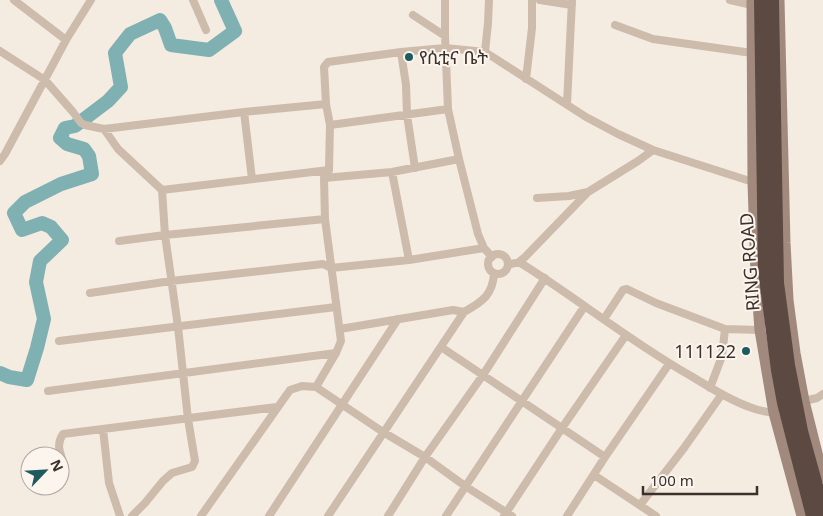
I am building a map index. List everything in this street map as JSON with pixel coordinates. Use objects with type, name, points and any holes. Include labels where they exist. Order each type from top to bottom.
[{"type":"highway","name":"RING ROAD","points":[[772,0],[778,283],[788,365],[795,403],[823,511]]},
{"type":"highway","name":"RING ROAD","points":[[755,2],[765,270],[776,361],[784,403],[813,516]]},
{"type":"street","points":[[14,0],[66,40]]},
{"type":"street","points":[[0,161],[66,40],[90,3],[80,0]]},
{"type":"street","points":[[192,0],[206,30]]},
{"type":"street","points":[[445,0],[448,109],[478,234],[484,248],[492,257]]},
{"type":"street","points":[[485,52],[489,0]]},
{"type":"street","points":[[526,79],[532,28],[532,0]]},
{"type":"street","points":[[540,0],[572,2],[567,104]]},
{"type":"street","points":[[730,0],[755,2],[752,53],[753,182],[760,330],[774,413],[802,516]]},
{"type":"street","points":[[779,0],[788,300],[804,401],[823,477]]},
{"type":"street","points":[[414,16],[445,36]]},
{"type":"street","points":[[615,26],[653,39],[752,53]]},
{"type":"street","points":[[316,387],[341,341],[324,220],[324,178],[329,170],[330,125],[326,104],[324,67],[328,62],[445,48],[485,52],[586,117],[618,134],[653,150],[753,182]]},
{"type":"street","points":[[0,51],[45,80],[81,123],[104,129],[326,104]]},
{"type":"street","points":[[401,52],[406,85],[407,115],[415,168]]},
{"type":"street","points":[[330,125],[448,109]]},
{"type":"street","points":[[244,112],[252,179]]},
{"type":"street","points":[[104,129],[118,149],[162,190],[165,235],[195,461],[192,467],[172,473],[132,516]]},
{"type":"street","points":[[508,265],[519,262],[525,257],[588,192],[653,150]]},
{"type":"street","points":[[324,178],[392,172],[459,159]]},
{"type":"street","points":[[162,190],[329,170]]},
{"type":"street","points":[[392,172],[409,260]]},
{"type":"street","points":[[537,198],[569,196],[588,192]]},
{"type":"street","points":[[119,241],[324,220]]},
{"type":"street","points":[[90,292],[323,264],[331,268],[409,260],[484,248]]},
{"type":"street","points":[[496,254],[500,254],[508,260],[508,265],[507,270],[503,273],[494,273],[490,270],[489,261],[496,254]]},
{"type":"street","points":[[519,262],[669,364],[722,394],[756,409],[774,413]]},
{"type":"street","points":[[328,516],[464,312],[479,304],[489,293],[494,283],[494,273]]},
{"type":"street","points":[[388,516],[425,457],[484,375],[545,278]]},
{"type":"street","points":[[604,319],[622,290],[627,289],[656,303],[725,329],[760,330]]},
{"type":"street","points":[[60,341],[178,328],[336,307]]},
{"type":"street","points":[[446,516],[584,307]]},
{"type":"street","points":[[340,330],[453,310],[464,312]]},
{"type":"street","points":[[269,516],[398,319]]},
{"type":"street","points":[[710,388],[722,356],[725,329]]},
{"type":"street","points":[[201,516],[290,390],[302,386],[316,387],[383,432],[425,457],[508,515],[562,428],[626,335]]},
{"type":"street","points":[[441,347],[605,457]]},
{"type":"street","points":[[48,390],[336,353]]},
{"type":"street","points":[[567,516],[669,364]]},
{"type":"street","points":[[640,505],[684,448],[722,394]]},
{"type":"street","points":[[804,401],[817,398],[823,394]]},
{"type":"street","points":[[59,446],[58,441],[63,434],[277,407]]},
{"type":"street","points":[[103,430],[109,483],[120,516]]},
{"type":"street","points":[[594,476],[656,516]]},
{"type":"waterway","points":[[0,373],[9,377],[27,380],[44,319],[36,282],[40,261],[62,240],[51,227],[42,223],[22,230],[14,213],[25,202],[61,184],[92,174],[89,156],[84,149],[67,144],[60,138],[65,128],[75,126],[108,101],[121,87],[115,53],[130,34],[160,20],[171,45],[209,50],[235,31],[221,0]]},
{"type":"place","name":"የሲቲና ቤት","points":[[409,57]]},
{"type":"place","name":"111122","points":[[746,351]]}]
